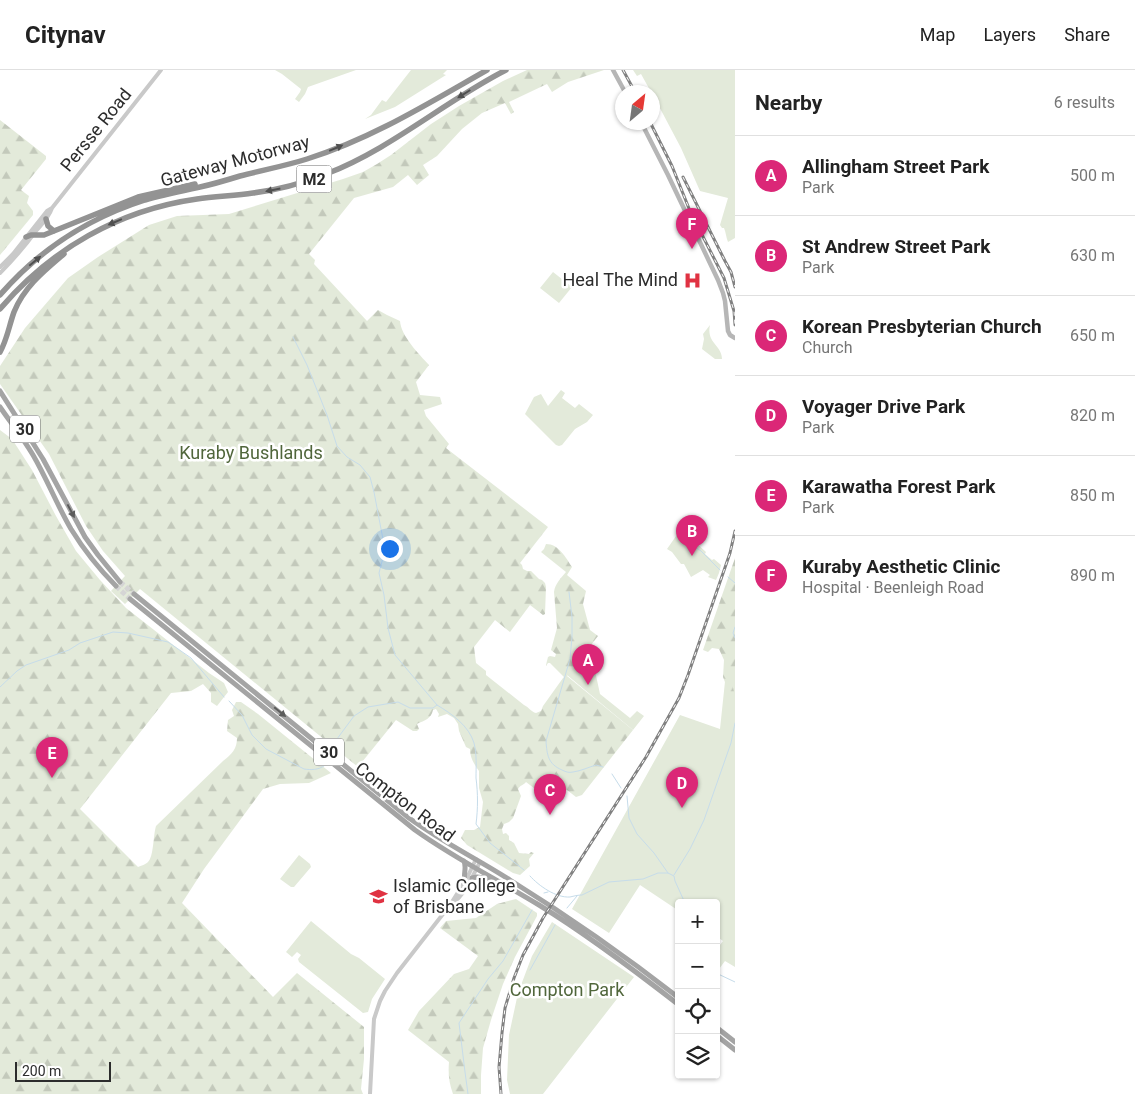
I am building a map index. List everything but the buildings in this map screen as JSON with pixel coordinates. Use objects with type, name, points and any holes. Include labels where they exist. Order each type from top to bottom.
[{"type":"highway","name":"Gateway Motorway","points":[[0,294],[44,253],[74,232],[98,219],[147,200],[306,159],[329,151],[396,121],[487,70]]},
{"type":"highway","name":"Gateway Motorway","points":[[0,309],[38,270],[62,251],[107,225],[128,216],[167,204],[198,198],[265,191],[326,175],[370,154],[462,95],[506,70]]},
{"type":"highway","points":[[26,238],[33,235],[41,236],[138,197],[239,176]]},
{"type":"highway","points":[[46,219],[48,226],[54,231]]},
{"type":"highway","points":[[0,358],[0,352],[17,305],[25,292],[42,274],[78,244],[81,239]]},
{"type":"main road","points":[[613,70],[621,85]]},
{"type":"main road","points":[[645,130],[718,280],[725,301],[728,331],[730,336],[735,338]]},
{"type":"main road","name":"30","points":[[0,391],[40,455],[85,537],[120,582]]},
{"type":"main road","name":"30","points":[[0,408],[28,448],[78,540],[92,560],[116,586]]},
{"type":"main road","name":"Compton Road","points":[[134,594],[425,829],[600,938],[675,995]]},
{"type":"main road","name":"Compton Road","points":[[130,599],[408,825],[427,839],[549,911],[675,1002]]},
{"type":"main road","points":[[464,861],[466,865],[463,876],[465,881]]},
{"type":"main road","points":[[472,878],[494,878]]},
{"type":"main road","points":[[600,938],[599,941],[604,949]]},
{"type":"main road","points":[[720,1030],[735,1042]]},
{"type":"main road","points":[[720,1038],[735,1050]]},
{"type":"street","name":"Persse Road","points":[[0,273],[14,260],[46,219],[52,208],[161,70]]},
{"type":"street","name":"Persse Road","points":[[0,267],[10,258],[47,211],[52,208]]},
{"type":"street","points":[[370,1094],[374,1019],[380,1001],[397,973],[450,905],[478,861]]},
{"type":"street","points":[[450,905],[461,895],[472,878],[475,867]]},
{"type":"green space","points":[[275,70],[356,70],[308,87],[299,102],[295,99],[301,89]]},
{"type":"green space","points":[[411,70],[447,70],[443,74],[446,75],[395,107],[365,119],[371,115],[382,100],[386,102]]},
{"type":"green space","name":"Kuraby Bushlands","points":[[527,70],[604,70],[568,82],[552,92],[547,84],[509,102],[514,112],[511,114],[505,103],[482,113],[462,129],[437,156],[423,165],[429,175],[417,185],[408,175],[393,187],[354,198],[309,254],[315,260],[314,264],[367,321],[378,310],[400,321],[407,339],[429,365],[416,382],[420,395],[440,397],[442,404],[424,410],[426,416],[449,444],[446,448],[548,527],[520,563],[523,569],[531,571],[545,583],[545,614],[543,615],[530,605],[510,632],[495,620],[474,647],[476,663],[486,671],[486,675],[536,713],[541,711],[564,677],[550,663],[546,666],[548,657],[555,657],[556,654],[551,650],[557,628],[554,592],[566,572],[541,552],[546,544],[555,546],[562,552],[572,567],[567,575],[586,591],[583,604],[590,630],[598,636],[567,676],[633,730],[582,795],[576,797],[563,787],[551,801],[526,782],[518,789],[521,796],[513,818],[504,824],[502,829],[503,834],[506,833],[509,836],[509,840],[514,843],[519,853],[534,853],[529,859],[530,866],[520,875],[513,873],[467,845],[461,838],[465,830],[474,830],[480,827],[483,802],[479,788],[479,771],[473,761],[470,749],[466,747],[454,718],[447,714],[438,717],[439,714],[436,709],[433,710],[429,717],[417,724],[419,729],[417,731],[413,731],[396,720],[358,767],[140,589],[125,604],[111,591],[125,576],[103,551],[86,526],[49,454],[0,384],[0,366],[25,328],[68,278],[149,225],[177,216],[229,214],[363,172],[391,155],[431,124],[459,106],[503,81]]},
{"type":"green space","points":[[633,70],[735,70],[735,238],[728,242],[724,228],[720,225],[728,198],[700,191],[681,148],[660,108],[660,85],[647,85],[641,74],[637,76]]},
{"type":"green space","points":[[0,120],[46,156],[46,159],[21,190],[29,196],[27,203],[33,211],[33,215],[0,255]]},
{"type":"green space","points":[[553,272],[572,287],[559,303],[540,288]]},
{"type":"green space","points":[[710,325],[710,336],[720,350],[722,359],[715,359],[702,349],[703,334]]},
{"type":"green space","points":[[561,390],[565,393],[562,398],[575,408],[579,404],[593,415],[587,422],[575,429],[559,446],[525,414],[534,397],[541,394],[548,406]]},
{"type":"green space","points":[[0,430],[12,439],[32,470],[76,551],[100,580],[126,608],[224,683],[228,692],[217,706],[211,702],[211,693],[203,684],[191,691],[171,693],[80,809],[138,867],[147,863],[151,855],[156,826],[235,748],[237,738],[227,731],[228,720],[234,716],[232,710],[236,702],[241,702],[258,714],[331,773],[309,783],[280,784],[263,789],[204,869],[182,903],[273,997],[297,973],[364,1027],[364,1059],[361,1089],[363,1094],[0,1094]]},
{"type":"green space","points":[[681,529],[706,552],[705,554],[721,565],[716,580],[708,577],[710,575],[703,570],[691,577],[684,564],[681,564],[672,552],[667,549]]},
{"type":"green space","points":[[735,558],[735,670],[731,675],[735,700],[728,690],[723,677],[724,660],[719,649],[712,648],[708,652],[703,650]]},
{"type":"green space","points":[[586,651],[594,666],[600,694],[630,718],[637,711],[644,716],[633,730],[567,675]]},
{"type":"green space","points":[[728,653],[735,654],[735,967],[725,961],[720,968],[720,945],[723,941],[720,939],[720,899],[675,899],[675,908],[640,885],[609,933],[572,909],[680,715],[720,729]]},
{"type":"green space","points":[[299,855],[311,867],[294,887],[291,887],[280,879]]},
{"type":"green space","points":[[516,899],[537,913],[537,916],[503,984],[491,1020],[483,1048],[481,1094],[453,1094],[449,1078],[449,1062],[408,1030],[419,1011],[454,974],[469,969],[478,956],[440,928],[446,921],[476,918],[497,904]]},
{"type":"green space","points":[[311,921],[385,979],[372,999],[368,1012],[363,1013],[299,962],[298,959],[301,955],[297,952],[292,957],[286,952]]},
{"type":"green space","name":"Compton Park","points":[[552,922],[634,977],[543,1094],[510,1094],[507,1080],[509,1035],[518,993],[532,956]]},
{"type":"waterway","points":[[293,337],[307,365],[337,446],[347,457],[360,465],[370,477],[385,550],[379,573],[388,628],[395,655],[437,705]]},
{"type":"waterway","points":[[679,532],[720,570]]},
{"type":"waterway","points":[[728,577],[735,583]]},
{"type":"waterway","points":[[569,592],[572,617],[570,659],[546,741],[547,751],[551,762],[557,768],[566,772],[596,765],[603,767]]},
{"type":"waterway","points":[[735,627],[733,633],[735,638]]},
{"type":"waterway","points":[[0,687],[26,665],[113,632],[128,633],[168,642],[191,658],[224,697]]},
{"type":"waterway","points":[[229,701],[242,715],[252,735],[266,749],[304,769],[324,766]]},
{"type":"waterway","points":[[334,743],[354,716],[368,707],[398,702],[410,708],[433,708],[437,705],[454,716],[468,731],[474,743],[477,795],[476,824],[490,843],[524,870]]},
{"type":"waterway","points":[[674,875],[690,849],[704,820],[731,743],[735,723]]},
{"type":"waterway","points":[[612,774],[621,788]]},
{"type":"waterway","points":[[627,796],[629,818],[637,834],[668,873]]},
{"type":"waterway","points":[[530,876],[548,891],[559,896],[570,897],[582,895],[609,882],[643,879],[658,873],[668,873],[674,876],[683,899]]},
{"type":"waterway","points":[[544,893],[548,892]]},
{"type":"waterway","points":[[567,908],[577,896]]},
{"type":"waterway","points":[[468,1094],[459,1023],[488,979],[503,961],[532,910]]},
{"type":"waterway","points":[[530,970],[555,925]]},
{"type":"waterway","points":[[720,975],[735,982]]},
{"type":"tunnel","points":[[120,582],[134,594]]},
{"type":"tunnel","points":[[116,586],[130,599]]},
{"type":"railway","points":[[623,70],[631,85]]},
{"type":"railway","points":[[654,130],[672,166],[690,211],[724,278],[734,311],[735,325]]},
{"type":"railway","points":[[683,177],[731,272],[735,287]]},
{"type":"railway","points":[[501,1094],[499,1067],[505,1008],[523,955],[543,918],[646,757],[679,698],[730,553],[735,531]]},
{"type":"place","name":"Kuraby Aesthetic Clinic","points":[[692,249]]},
{"type":"place","name":"Heal The Mind","points":[[692,280]]},
{"type":"place","name":"St Andrew Street Park","points":[[692,556]]},
{"type":"place","name":"Allingham Street Park","points":[[588,685]]},
{"type":"place","name":"Karawatha Forest Park","points":[[52,778]]},
{"type":"place","name":"Voyager Drive Park","points":[[682,808]]},
{"type":"place","name":"Korean Presbyterian Church","points":[[550,815]]},
{"type":"place","name":"Islamic College of Brisbane","points":[[379,896]]}]
